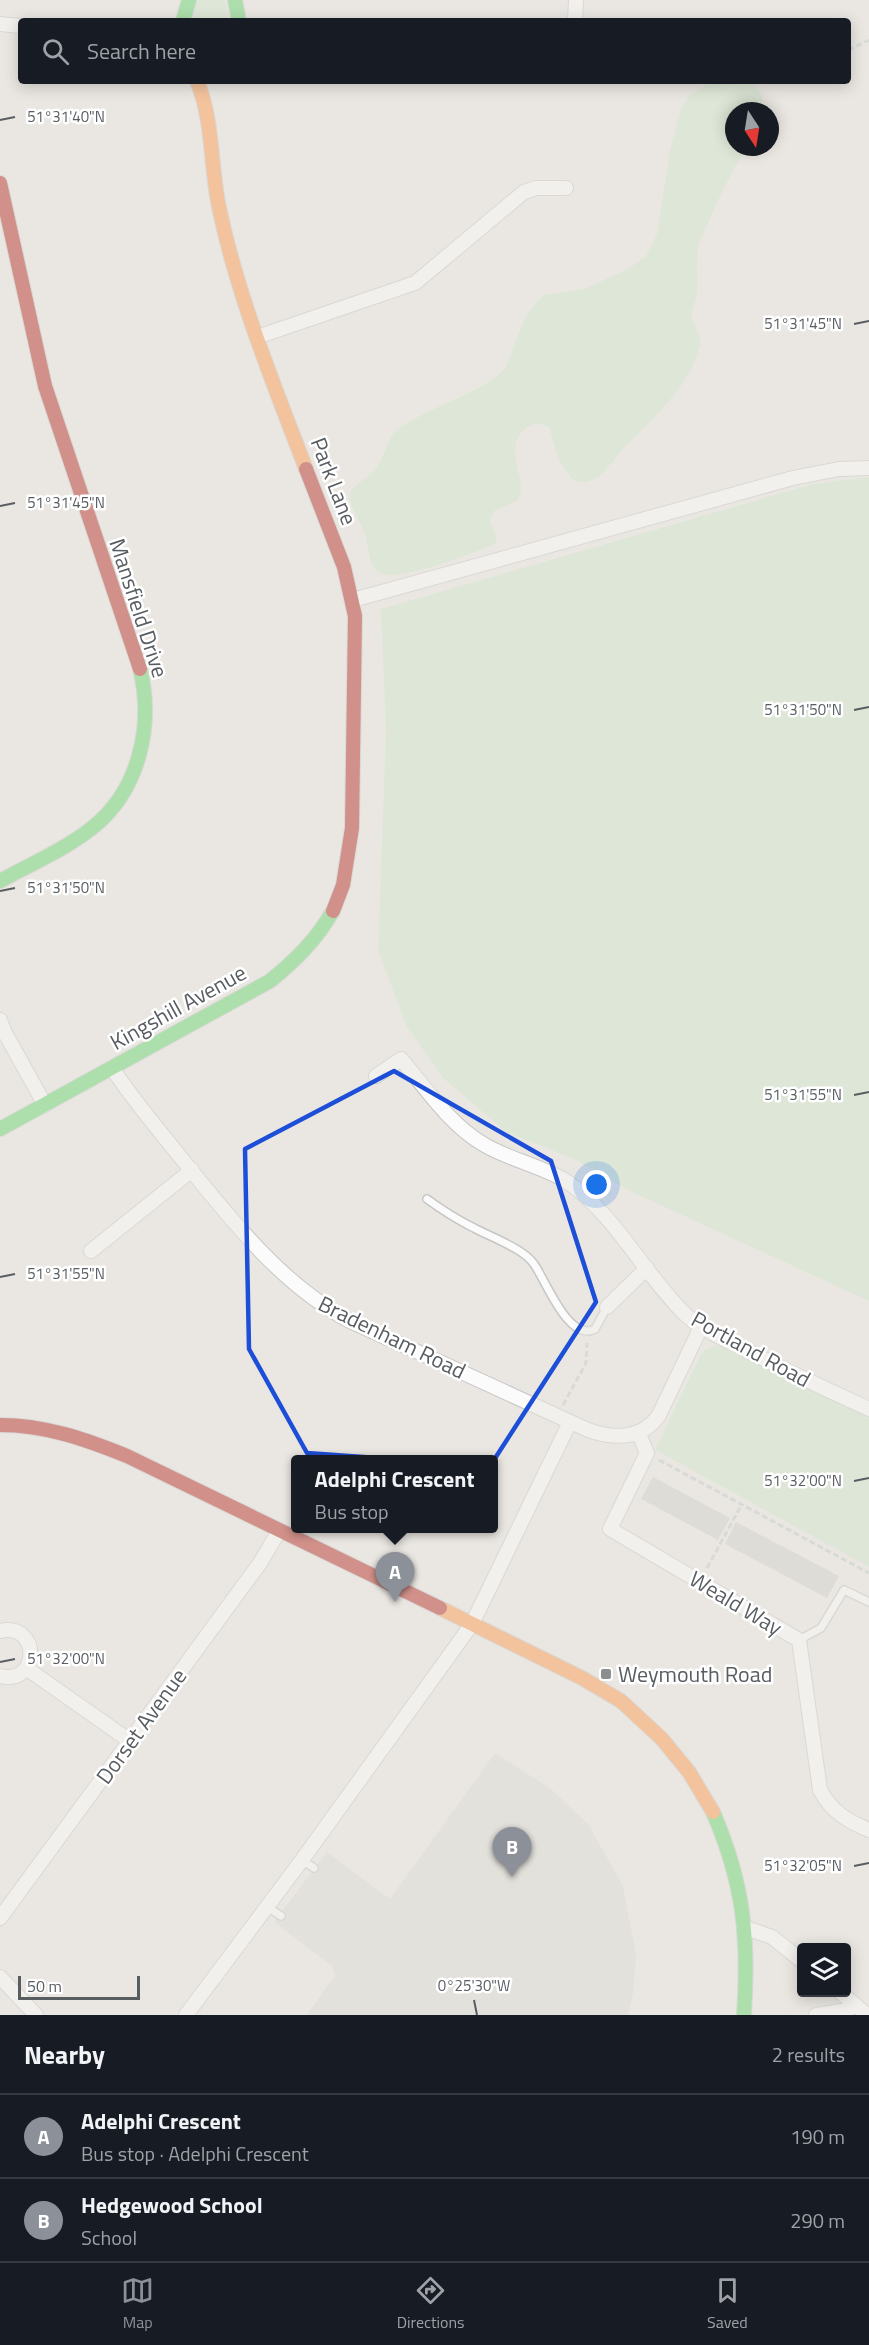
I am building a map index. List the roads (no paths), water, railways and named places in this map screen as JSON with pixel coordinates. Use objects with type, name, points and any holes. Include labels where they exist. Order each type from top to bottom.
[{"type":"street","points":[[184,18],[189,0]]},
{"type":"street","points":[[236,0],[239,18]]},
{"type":"street","points":[[575,18],[576,0]]},
{"type":"street","points":[[0,24],[18,26]]},
{"type":"street","name":"Park Lane","points":[[198,84],[205,100],[211,164],[233,266],[257,337],[344,567],[353,600],[355,616],[352,823],[344,887]]},
{"type":"street","name":"Park Lane","points":[[205,100],[210,84]]},
{"type":"street","name":"Mansfield Drive","points":[[0,183],[45,386],[134,648],[144,685],[145,702],[138,763],[129,784],[114,806],[104,817],[78,837],[0,881]]},
{"type":"street","points":[[257,337],[415,283],[524,192],[536,188],[566,188]]},
{"type":"street","points":[[353,600],[793,478],[839,469],[869,468]]},
{"type":"street","name":"Kingshill Avenue","points":[[0,1129],[270,981],[302,956],[322,932],[344,887]]},
{"type":"street","points":[[0,1020],[45,1105]]},
{"type":"street","name":"Portland Road","points":[[376,1076],[401,1059],[446,1113],[474,1138],[516,1161],[557,1177],[578,1191],[612,1226],[678,1306],[701,1327],[869,1409]]},
{"type":"street","name":"Bradenham Road","points":[[112,1068],[223,1210],[262,1251],[320,1304],[570,1422],[607,1436],[617,1437],[638,1432]]},
{"type":"street","points":[[91,1251],[192,1170]]},
{"type":"street","points":[[607,1307],[647,1268]]},
{"type":"street","points":[[638,1432],[650,1426],[659,1415],[701,1327]]},
{"type":"street","points":[[186,2015],[302,1860],[472,1624],[570,1422]]},
{"type":"street","points":[[0,1425],[44,1427],[102,1446],[472,1624],[604,1690],[628,1707],[666,1742],[694,1778],[721,1827],[735,1868],[746,1928],[744,2015]]},
{"type":"street","name":"Weald Way","points":[[638,1432],[647,1453],[610,1529],[799,1640],[820,1790],[832,1808],[840,1815],[869,1830]]},
{"type":"street","name":"Dorset Avenue","points":[[0,1918],[260,1563],[279,1531]]},
{"type":"street","points":[[0,1631],[16,1632],[25,1638],[31,1653],[26,1668],[17,1676],[0,1676]]},
{"type":"street","points":[[26,1668],[130,1741]]},
{"type":"street","points":[[746,1928],[772,1937],[797,1958]]},
{"type":"street","points":[[0,1977],[36,2015]]},
{"type":"street","points":[[845,1997],[867,2015]]},
{"type":"street","points":[[816,2015],[848,2010],[854,2005]]},
{"type":"lane","points":[[427,1199],[445,1212],[529,1257],[572,1325],[582,1332],[595,1329],[607,1307]]},
{"type":"lane","points":[[799,1640],[821,1628],[844,1590],[869,1602]]},
{"type":"lane","points":[[302,1860],[314,1868]]},
{"type":"lane","points":[[266,1906],[280,1916]]},
{"type":"place","name":"Adelphi Crescent","points":[[395,1602]]},
{"type":"place","name":"Weymouth Road","points":[[606,1674]]},
{"type":"place","name":"Hedgewood School","points":[[512,1877]]}]
